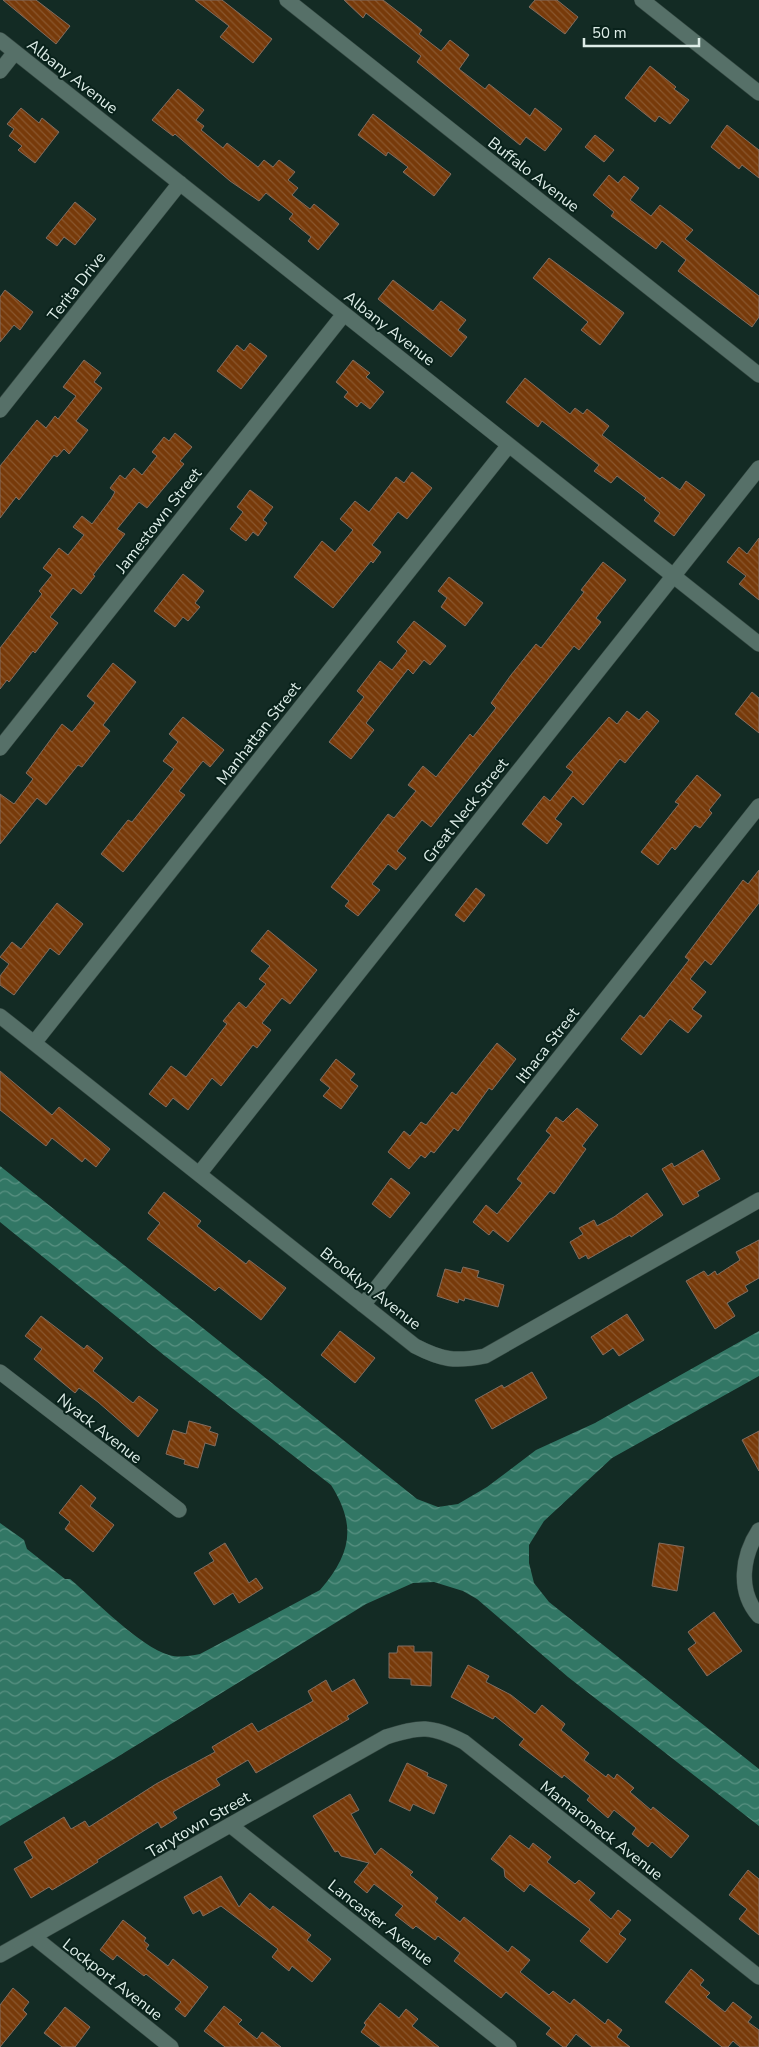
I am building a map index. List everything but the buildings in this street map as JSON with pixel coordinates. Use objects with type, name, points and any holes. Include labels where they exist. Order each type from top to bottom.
[{"type":"street","name":"Buffalo Avenue","points":[[287,0],[759,375]]},
{"type":"street","points":[[642,0],[759,93]]},
{"type":"street","name":"Albany Avenue","points":[[0,40],[759,644]]},
{"type":"street","points":[[0,71],[15,52]]},
{"type":"street","name":"Terita Drive","points":[[0,410],[180,183]]},
{"type":"street","name":"Jamestown Street","points":[[0,748],[344,314]]},
{"type":"street","name":"Manhattan Street","points":[[34,1043],[509,445]]},
{"type":"street","name":"Great Neck Street","points":[[199,1174],[759,468]]},
{"type":"street","name":"Ithaca Street","points":[[363,1305],[759,806]]},
{"type":"street","name":"Brooklyn Avenue","points":[[0,1016],[415,1346],[437,1358],[461,1361],[484,1356],[759,1200]]},
{"type":"street","name":"Nyack Avenue","points":[[0,1372],[180,1510]]},
{"type":"street","points":[[759,1530],[749,1544],[744,1568],[746,1592],[759,1616]]},
{"type":"street","name":"Tarytown Street","points":[[0,1955],[34,1938],[386,1736],[415,1728]]},
{"type":"street","name":"Mamaroneck Avenue","points":[[415,1728],[442,1731],[464,1742],[759,1977]]},
{"type":"street","name":"Lancaster Avenue","points":[[230,1825],[509,2047]]},
{"type":"street","name":"Lockport Avenue","points":[[34,1938],[171,2047]]},
{"type":"water","points":[[0,1166],[417,1499],[438,1507],[458,1504],[487,1487],[536,1450],[595,1423],[759,1331],[759,1376],[612,1458],[544,1521],[529,1545],[529,1563],[534,1583],[549,1602],[759,1769],[759,1826],[568,1677],[477,1599],[463,1591],[434,1582],[413,1583],[366,1604],[114,1759],[0,1826],[0,1523],[24,1540],[27,1549],[65,1579],[70,1579],[131,1633],[157,1650],[180,1657],[200,1654],[320,1590],[330,1577],[344,1552],[347,1527],[345,1514],[331,1485],[165,1356],[0,1222]]}]
